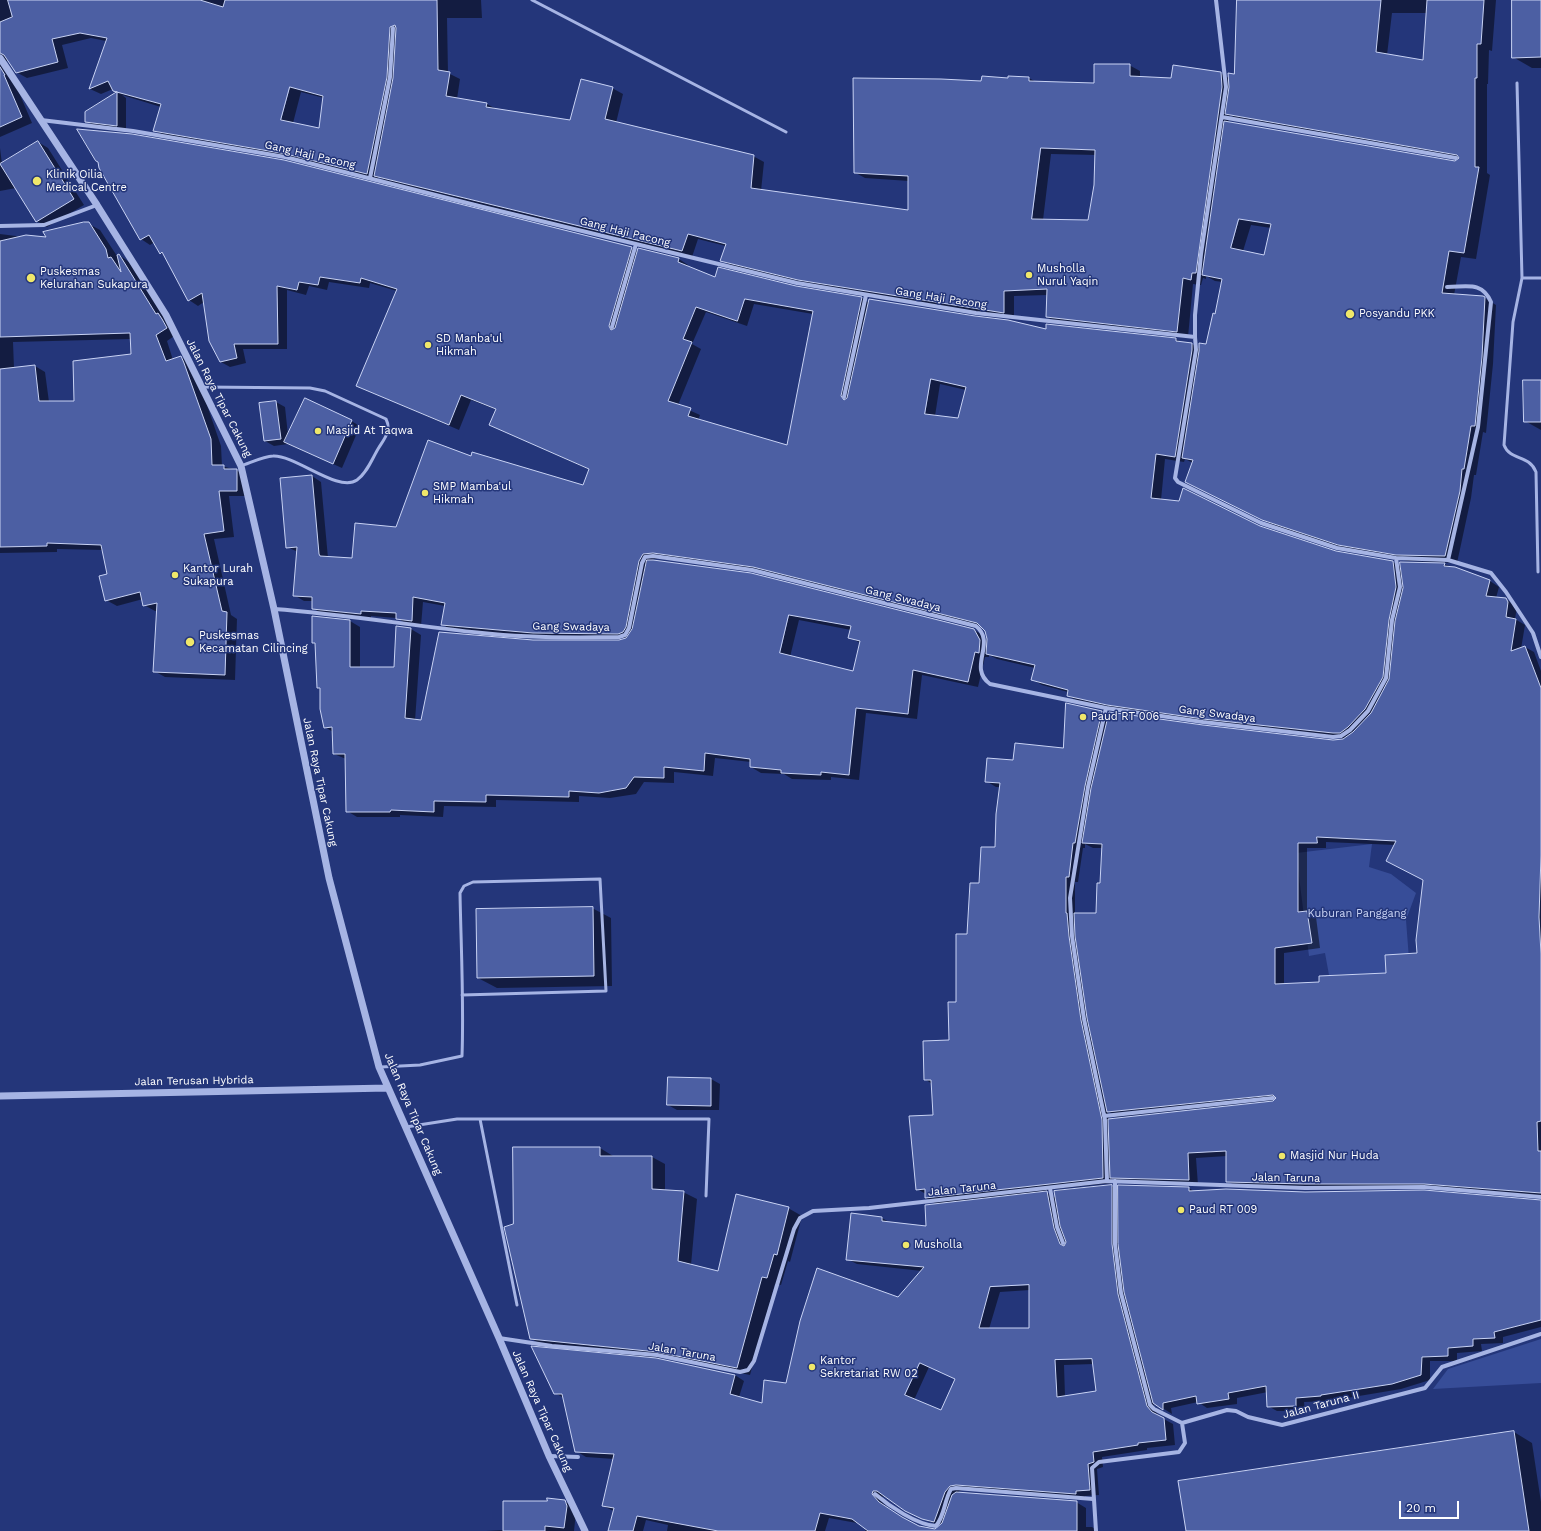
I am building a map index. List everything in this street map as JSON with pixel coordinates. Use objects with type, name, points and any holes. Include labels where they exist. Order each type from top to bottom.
[{"type":"street","points":[[1216,0],[1226,87],[1201,254],[1195,315],[1196,350],[1175,478],[1178,482],[1261,524],[1337,548],[1396,558],[1448,560],[1491,572],[1533,633],[1541,657]]},
{"type":"street","points":[[370,178],[390,77],[393,28]]},
{"type":"street","name":"Jalan Raya Tipar Cakung","points":[[0,58],[166,315],[241,466],[274,609],[329,878],[379,1067],[404,1127],[499,1338],[549,1456],[585,1531]]},
{"type":"street","points":[[1222,117],[1456,158]]},
{"type":"street","name":"Gang Haji Pacong","points":[[41,120],[133,131],[285,157],[797,283],[976,313],[1195,337]]},
{"type":"street","points":[[0,226],[44,225],[96,205]]},
{"type":"street","points":[[612,327],[636,244]]},
{"type":"street","points":[[1447,288],[1473,287],[1482,289],[1486,292],[1491,302],[1478,427],[1448,560]]},
{"type":"street","points":[[844,396],[866,295]]},
{"type":"street","name":"Gang Swadaya","points":[[274,609],[484,633],[579,638],[619,637],[625,634],[629,628],[642,563],[645,557],[653,556],[752,570],[976,626],[981,630],[984,644],[980,671],[984,680],[990,684],[1106,708],[1203,722],[1341,736],[1350,730],[1368,711],[1386,678],[1392,620],[1400,587],[1396,558]]},
{"type":"street","points":[[1106,708],[1088,787],[1070,898],[1072,936],[1084,1019],[1104,1116],[1107,1181]]},
{"type":"street","name":"Jalan Terusan Hybrida","points":[[0,1096],[388,1088]]},
{"type":"street","points":[[1104,1116],[1273,1098]]},
{"type":"street","name":"Jalan Taruna","points":[[499,1338],[552,1346],[657,1356],[740,1372],[748,1370],[754,1361],[794,1229],[800,1218],[814,1211],[869,1208],[1107,1181],[1305,1188],[1424,1187],[1541,1198]]},
{"type":"street","points":[[1096,1531],[1092,1468],[1094,1464],[1099,1462],[1179,1452],[1185,1443],[1182,1423],[1154,1410],[1150,1405],[1121,1293],[1115,1244],[1115,1181]]},
{"type":"street","points":[[1050,1188],[1057,1227],[1063,1243]]},
{"type":"street","name":"Jalan Taruna II","points":[[1182,1423],[1227,1410],[1236,1411],[1248,1417],[1282,1425],[1371,1400],[1425,1388],[1442,1367],[1541,1334]]},
{"type":"street","points":[[549,1456],[578,1457]]},
{"type":"street","points":[[874,1494],[889,1505],[927,1525],[936,1526],[942,1519],[947,1496],[951,1489],[968,1488],[1093,1499]]},
{"type":"lane","points":[[532,0],[786,132]]},
{"type":"lane","points":[[1517,83],[1522,278],[1513,322],[1504,445],[1510,453],[1528,460],[1533,465],[1536,472],[1538,572]]},
{"type":"lane","points":[[1522,278],[1541,278]]},
{"type":"lane","points":[[202,387],[310,388],[325,391],[386,419],[388,423],[388,432],[363,474],[356,481],[345,482],[334,480],[288,459],[273,456],[241,466]]},
{"type":"lane","points":[[379,1067],[420,1065],[462,1056],[460,893],[464,886],[473,882],[600,880],[606,991],[462,995]]},
{"type":"lane","points":[[404,1127],[457,1119],[709,1120],[706,1196]]},
{"type":"lane","points":[[480,1119],[517,1305]]},
{"type":"green space","name":"Kuburan Panggang","points":[[1372,844],[1369,867],[1391,874],[1416,893],[1406,920],[1410,972],[1329,975],[1325,953],[1309,956],[1296,853]]},
{"type":"green space","points":[[1541,1339],[1541,1383],[1433,1389],[1448,1369]]},
{"type":"building","points":[[8,0],[200,0],[223,7],[225,0],[437,0],[438,70],[450,72],[446,96],[487,103],[486,107],[570,120],[581,79],[613,87],[605,119],[754,155],[751,188],[908,210],[908,176],[854,173],[853,78],[981,81],[982,76],[1008,78],[1008,76],[1029,77],[1029,81],[1094,83],[1094,64],[1130,64],[1130,76],[1171,78],[1173,65],[1221,72],[1222,87],[1196,273],[1192,273],[1191,280],[1183,278],[1177,332],[1046,317],[1047,289],[1004,291],[1004,313],[798,280],[720,261],[726,244],[688,234],[682,251],[374,176],[393,78],[395,25],[390,27],[387,77],[367,174],[286,154],[153,131],[161,104],[113,91],[108,81],[89,89],[107,38],[80,33],[52,39],[58,62],[16,73],[4,55],[0,53],[0,22],[12,17]],"holes":[[[290,87],[323,96],[319,128],[281,120]],[[1041,148],[1095,150],[1094,185],[1088,220],[1032,219]]]},
{"type":"building","points":[[1237,0],[1381,0],[1376,52],[1423,60],[1427,0],[1484,0],[1481,44],[1477,44],[1477,78],[1475,78],[1475,167],[1479,167],[1464,253],[1449,251],[1442,293],[1485,297],[1482,357],[1475,426],[1471,426],[1464,469],[1462,469],[1460,491],[1445,556],[1396,555],[1338,545],[1262,520],[1185,482],[1193,460],[1182,458],[1199,343],[1206,344],[1213,313],[1215,314],[1222,279],[1202,275],[1224,121],[1455,161],[1459,158],[1457,155],[1225,114],[1229,87],[1228,73],[1234,74]],"holes":[[[1239,219],[1271,224],[1264,255],[1231,248]]]},
{"type":"building","points":[[1512,0],[1541,0],[1541,57],[1512,58]]},
{"type":"building","points":[[0,67],[5,75],[22,117],[0,127]]},
{"type":"building","points":[[117,92],[117,126],[85,122],[85,112]]},
{"type":"building","points":[[77,129],[132,134],[284,160],[632,247],[609,326],[611,330],[615,328],[638,248],[679,258],[678,262],[715,277],[718,267],[796,286],[862,297],[841,396],[844,400],[847,398],[869,299],[1008,320],[1046,329],[1046,324],[1176,338],[1176,341],[1192,343],[1175,457],[1156,454],[1151,498],[1179,501],[1183,488],[1260,526],[1336,551],[1393,561],[1396,587],[1389,620],[1383,677],[1365,709],[1348,727],[1340,733],[1203,719],[1107,705],[1067,696],[1068,690],[1031,680],[1035,665],[986,654],[987,639],[985,631],[977,623],[753,567],[653,553],[643,554],[639,561],[626,627],[623,632],[618,634],[533,633],[441,625],[445,603],[413,597],[412,621],[396,619],[396,613],[361,611],[361,614],[312,609],[312,597],[293,596],[297,547],[286,548],[280,478],[312,475],[319,554],[320,556],[352,558],[355,523],[396,527],[428,440],[471,456],[472,452],[583,485],[589,469],[489,425],[496,409],[461,395],[449,425],[356,386],[397,289],[361,278],[360,283],[320,277],[318,285],[299,282],[297,290],[277,286],[278,344],[234,344],[237,358],[220,362],[209,341],[202,293],[188,301],[162,252],[160,254],[149,235],[140,240],[99,168],[98,162]],"holes":[[[745,299],[813,311],[787,445],[688,416],[691,408],[668,401],[692,342],[683,339],[696,307],[737,321]],[[931,379],[966,387],[958,418],[925,414]]]},
{"type":"building","name":"Klinik Oilia Medical Centre","points":[[38,141],[74,199],[36,222],[0,164]]},
{"type":"building","points":[[89,222],[106,249],[108,258],[111,257],[121,272],[117,255],[119,254],[156,314],[158,313],[167,328],[156,335],[166,361],[181,356],[211,439],[212,465],[224,465],[224,469],[237,469],[237,491],[219,491],[224,531],[204,534],[222,611],[227,612],[225,675],[153,672],[157,603],[143,606],[140,592],[105,601],[99,576],[107,574],[101,545],[47,543],[47,546],[0,547],[0,369],[35,365],[39,401],[74,401],[73,361],[131,354],[130,333],[0,337],[0,241],[26,235],[46,237],[43,232]]},
{"type":"building","points":[[1523,380],[1541,380],[1541,422],[1524,422]]},
{"type":"building","name":"Masjid At Taqwa","points":[[305,398],[352,420],[333,464],[284,442]]},
{"type":"building","points":[[276,401],[281,439],[264,441],[259,403]]},
{"type":"building","points":[[647,560],[653,560],[751,573],[974,629],[980,640],[979,653],[975,652],[968,682],[913,670],[908,714],[856,708],[849,775],[821,772],[821,775],[781,773],[781,770],[750,767],[750,759],[705,753],[704,771],[664,767],[664,778],[634,777],[626,788],[599,793],[569,791],[569,797],[486,795],[486,802],[434,801],[434,812],[391,810],[390,812],[346,812],[345,754],[333,754],[332,727],[324,728],[320,709],[320,688],[317,688],[315,643],[312,643],[312,616],[350,620],[350,667],[394,667],[396,626],[411,628],[405,718],[421,720],[439,632],[533,640],[619,640],[626,638],[632,629]],"holes":[[[789,615],[851,626],[848,638],[860,641],[853,671],[780,653]]]},
{"type":"building","points":[[1400,562],[1445,563],[1444,566],[1455,567],[1490,580],[1486,596],[1506,598],[1508,602],[1506,617],[1516,619],[1511,651],[1525,646],[1541,688],[1541,855],[1539,917],[1541,954],[1541,1121],[1537,1122],[1538,1151],[1541,1151],[1541,1193],[1424,1184],[1305,1184],[1226,1182],[1226,1151],[1188,1153],[1189,1180],[1110,1178],[1108,1119],[1273,1101],[1276,1098],[1273,1095],[1107,1112],[1087,1018],[1075,936],[1074,913],[1096,913],[1097,883],[1100,883],[1102,844],[1082,843],[1091,788],[1109,712],[1203,725],[1333,740],[1343,739],[1353,732],[1371,713],[1389,679],[1395,621],[1403,588]],"holes":[[[1317,837],[1396,841],[1386,861],[1423,880],[1416,940],[1417,953],[1385,955],[1386,973],[1319,976],[1319,982],[1275,984],[1275,948],[1312,943],[1307,911],[1298,912],[1298,843],[1317,843]]]},
{"type":"building","points":[[1066,703],[1102,711],[1085,786],[1075,843],[1073,843],[1069,877],[1066,877],[1066,913],[1081,1020],[1102,1120],[1103,1178],[925,1198],[925,1189],[916,1190],[909,1116],[933,1115],[931,1080],[924,1080],[923,1041],[949,1040],[948,1002],[956,1002],[956,934],[967,934],[970,883],[979,883],[981,847],[995,847],[996,814],[1000,783],[985,782],[987,758],[1013,760],[1015,743],[1063,748]]},
{"type":"building","points":[[593,907],[594,976],[477,978],[476,909]]},
{"type":"building","points":[[668,1077],[711,1078],[711,1106],[667,1105]]},
{"type":"building","points":[[513,1147],[600,1147],[600,1156],[652,1156],[652,1189],[684,1191],[678,1261],[718,1271],[736,1194],[789,1207],[777,1255],[774,1254],[767,1278],[762,1277],[737,1368],[657,1352],[530,1339],[504,1227],[513,1224]]},
{"type":"building","points":[[1112,1185],[1112,1244],[1118,1294],[1147,1406],[1152,1412],[1164,1418],[1166,1440],[1138,1443],[1138,1445],[1093,1452],[1094,1462],[1088,1464],[1090,1490],[1076,1491],[1076,1494],[956,1485],[950,1486],[945,1492],[934,1522],[922,1519],[905,1511],[877,1491],[873,1491],[872,1494],[879,1502],[902,1517],[919,1526],[935,1529],[942,1523],[952,1495],[956,1492],[1077,1501],[1077,1531],[868,1531],[852,1519],[820,1513],[815,1531],[718,1531],[637,1516],[633,1531],[608,1531],[614,1508],[602,1506],[614,1454],[575,1452],[562,1394],[554,1394],[531,1346],[656,1358],[735,1375],[730,1394],[762,1403],[764,1380],[786,1383],[800,1321],[817,1268],[898,1297],[924,1267],[846,1260],[851,1213],[882,1217],[882,1221],[926,1226],[925,1205],[1047,1191],[1054,1228],[1060,1244],[1064,1246],[1066,1242],[1060,1226],[1054,1191]],"holes":[[[1029,1285],[1029,1328],[979,1328],[990,1287]],[[1092,1359],[1096,1391],[1057,1397],[1055,1360]],[[920,1363],[955,1379],[941,1410],[905,1395]]]},
{"type":"building","points":[[1118,1185],[1189,1187],[1189,1191],[1226,1189],[1305,1192],[1424,1190],[1541,1200],[1541,1320],[1494,1332],[1495,1338],[1473,1339],[1473,1346],[1448,1348],[1448,1356],[1422,1357],[1421,1375],[1392,1384],[1321,1396],[1296,1398],[1296,1406],[1267,1407],[1266,1386],[1228,1393],[1229,1399],[1197,1404],[1196,1396],[1163,1403],[1163,1410],[1153,1403],[1124,1292],[1118,1244]]},
{"type":"building","points":[[1514,1431],[1529,1531],[1186,1531],[1178,1481]]},
{"type":"building","points":[[547,1498],[565,1500],[567,1506],[564,1528],[545,1526],[545,1531],[503,1531],[503,1501],[547,1501]]},
{"type":"place","name":"Klinik Oilia Medical Centre","points":[[37,181]]},
{"type":"place","name":"Musholla Nurul Yaqin","points":[[1029,275]]},
{"type":"place","name":"Puskesmas Kelurahan Sukapura","points":[[31,278]]},
{"type":"place","name":"Posyandu PKK","points":[[1350,314]]},
{"type":"place","name":"SD Manba'ul Hikmah","points":[[428,345]]},
{"type":"place","name":"Masjid At Taqwa","points":[[318,431]]},
{"type":"place","name":"SMP Mamba'ul Hikmah","points":[[425,493]]},
{"type":"place","name":"Kantor Lurah Sukapura","points":[[175,575]]},
{"type":"place","name":"Puskesmas Kecamatan Cilincing","points":[[190,642]]},
{"type":"place","name":"Paud RT 006","points":[[1083,717]]},
{"type":"place","name":"Masjid Nur Huda","points":[[1282,1156]]},
{"type":"place","name":"Paud RT 009","points":[[1181,1210]]},
{"type":"place","name":"Musholla","points":[[906,1245]]},
{"type":"place","name":"Kantor Sekretariat RW 02","points":[[812,1367]]}]
